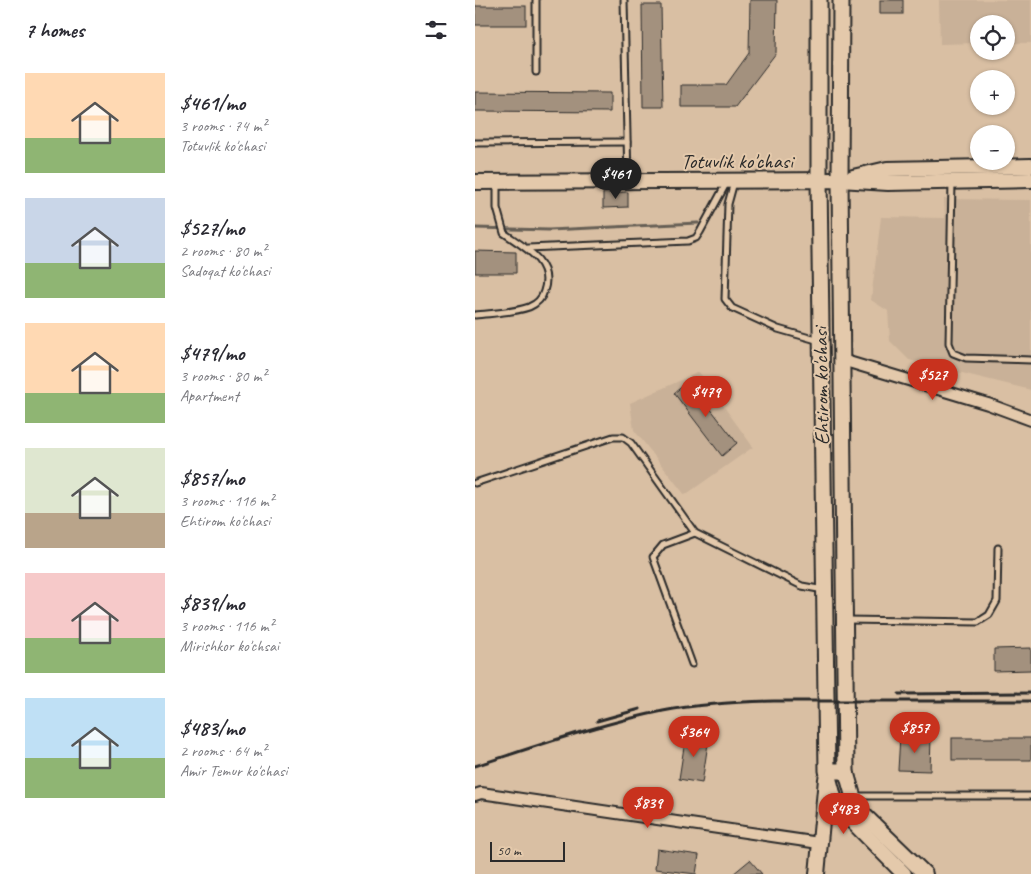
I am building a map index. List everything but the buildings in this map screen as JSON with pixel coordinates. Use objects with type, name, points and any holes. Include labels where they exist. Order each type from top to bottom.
[{"type":"main road","name":"Ehtirom ko'chasi","points":[[819,0],[819,180],[827,771]]},
{"type":"main road","name":"Ehtirom ko'chasi","points":[[841,0],[840,180],[846,771]]},
{"type":"main road","points":[[840,180],[887,168],[1031,166]]},
{"type":"main road","name":"Totuvlik ko'chasi","points":[[475,182],[840,180]]},
{"type":"main road","points":[[840,180],[888,183],[1031,180]]},
{"type":"main road","points":[[827,771],[846,771],[853,796],[865,816],[925,874]]},
{"type":"main road","points":[[817,874],[827,771]]},
{"type":"main road","points":[[827,771],[834,797],[844,814],[904,874]]},
{"type":"street","points":[[842,360],[988,404],[1031,420]]},
{"type":"street","points":[[475,795],[481,793],[819,842]]},
{"type":"lane","points":[[536,0],[536,72]]},
{"type":"lane","points":[[625,0],[627,181]]},
{"type":"lane","points":[[475,143],[627,142]]},
{"type":"lane","points":[[528,248],[688,241],[696,238],[701,232],[731,181]]},
{"type":"lane","points":[[731,181],[728,204],[725,299],[732,308],[778,329],[821,341]]},
{"type":"lane","points":[[475,314],[529,307],[539,301],[546,284],[545,271],[540,260],[528,248],[504,233],[497,208],[497,182]]},
{"type":"lane","points":[[952,182],[949,343],[953,353],[966,358],[1031,360]]},
{"type":"lane","points":[[475,483],[613,437],[623,437],[631,443],[695,533],[802,586],[824,590]]},
{"type":"lane","points":[[692,664],[653,557],[663,545],[695,533]]},
{"type":"lane","points":[[844,620],[977,622],[989,615],[997,601],[998,548]]},
{"type":"lane","points":[[853,796],[1031,796]]},
{"type":"shaded area","points":[[939,0],[1031,0],[1031,43],[1015,43],[1015,15],[970,15],[970,43],[940,44]]},
{"type":"shaded area","points":[[944,199],[1031,200],[1031,390],[909,360],[890,341],[888,311],[871,300],[881,217],[945,218]]},
{"type":"shaded area","points":[[699,372],[753,447],[685,495],[634,430],[630,403]]},
{"type":"waterway","points":[[475,228],[549,230],[698,223]]},
{"type":"railway","points":[[899,694],[1031,693]]},
{"type":"railway","points":[[475,766],[615,722],[691,707],[774,701],[1031,701]]},
{"type":"railway","points":[[597,721],[640,709]]}]
